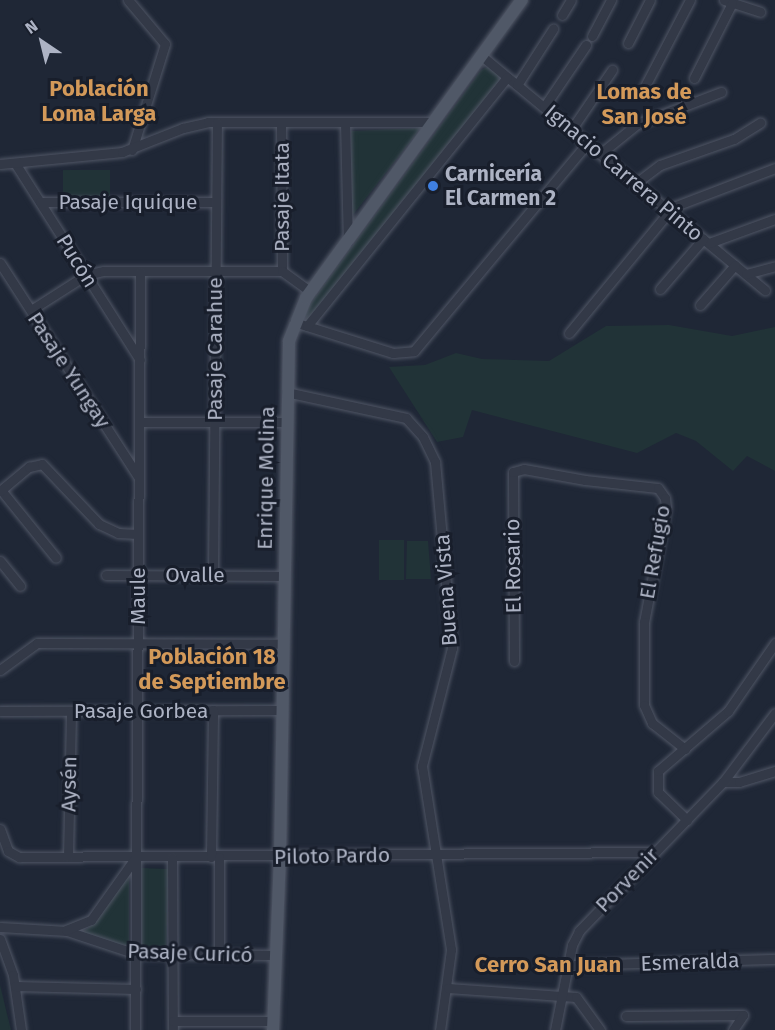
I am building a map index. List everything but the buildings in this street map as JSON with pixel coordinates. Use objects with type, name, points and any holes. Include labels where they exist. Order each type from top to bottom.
[{"type":"main road","name":"Enrique Molina","points":[[273,1026],[280,856],[287,351],[294,322],[311,292],[522,0]]},
{"type":"street","points":[[129,0],[165,44],[132,150]]},
{"type":"street","points":[[562,15],[571,0]]},
{"type":"street","points":[[592,36],[611,0]]},
{"type":"street","points":[[628,43],[650,0]]},
{"type":"street","points":[[645,86],[690,0]]},
{"type":"street","points":[[694,78],[728,1],[760,12]]},
{"type":"street","points":[[517,85],[553,29]]},
{"type":"street","points":[[544,107],[586,45]]},
{"type":"street","name":"Ignacio Carrera Pinto","points":[[483,57],[765,290]]},
{"type":"street","points":[[571,130],[612,70]]},
{"type":"street","points":[[307,326],[507,77]]},
{"type":"street","points":[[600,154],[621,135],[648,119],[722,92]]},
{"type":"street","points":[[0,164],[132,150],[183,128],[217,122],[434,122]]},
{"type":"street","name":"Pasaje Carahue","points":[[213,575],[217,122]]},
{"type":"street","name":"Pasaje Itata","points":[[281,122],[282,271]]},
{"type":"street","points":[[345,122],[348,242]]},
{"type":"street","points":[[636,183],[660,165],[734,139],[760,123]]},
{"type":"street","points":[[294,322],[393,353],[410,353],[587,143]]},
{"type":"street","name":"Pucón","points":[[15,162],[140,360]]},
{"type":"street","points":[[569,333],[669,211],[682,201],[747,182],[775,168]]},
{"type":"street","name":"Pasaje Iquique","points":[[40,202],[216,202]]},
{"type":"street","points":[[660,289],[706,241],[775,219]]},
{"type":"street","name":"Pasaje Yungay","points":[[0,263],[139,478]]},
{"type":"street","points":[[700,304],[735,265]]},
{"type":"street","points":[[746,274],[775,266]]},
{"type":"street","points":[[31,310],[86,275],[140,271],[282,271],[311,292]]},
{"type":"street","name":"Maule","points":[[135,1030],[140,271]]},
{"type":"street","name":"Buena Vista","points":[[286,393],[401,416],[416,427],[433,457],[452,648],[423,756],[436,855],[450,936],[448,988],[440,1030]]},
{"type":"street","points":[[139,422],[286,422]]},
{"type":"street","points":[[56,558],[1,490],[33,465],[42,464],[99,524],[118,533],[138,534]]},
{"type":"street","name":"El Refugio","points":[[513,472],[524,469],[585,480],[643,484],[663,494],[666,507],[644,622],[644,705],[652,723],[685,749]]},
{"type":"street","name":"El Rosario","points":[[513,472],[514,662]]},
{"type":"street","points":[[0,561],[20,586]]},
{"type":"street","name":"Ovalle","points":[[106,575],[284,576]]},
{"type":"street","points":[[0,670],[37,643],[283,644]]},
{"type":"street","points":[[687,819],[662,796],[655,783],[661,768],[734,704],[775,643]]},
{"type":"street","points":[[213,710],[219,955]]},
{"type":"street","name":"Pasaje Gorbea","points":[[0,711],[282,710]]},
{"type":"street","name":"Aysén","points":[[68,857],[71,711]]},
{"type":"street","name":"Porvenir","points":[[555,1030],[579,931],[723,782],[775,714]]},
{"type":"street","points":[[723,782],[740,782],[775,771]]},
{"type":"street","name":"Piloto Pardo","points":[[0,829],[11,854],[68,857],[654,852]]},
{"type":"street","points":[[59,930],[79,927],[91,920],[136,857]]},
{"type":"street","points":[[172,857],[173,1025],[273,1026]]},
{"type":"street","name":"Pasaje Curicó","points":[[0,927],[59,930],[136,954],[276,956]]},
{"type":"street","points":[[0,939],[15,986],[21,1030]]},
{"type":"street","name":"Esmeralda","points":[[569,965],[775,959]]},
{"type":"street","points":[[15,986],[136,989]]},
{"type":"street","points":[[448,988],[580,999],[600,1030]]},
{"type":"street","points":[[626,1016],[743,1015],[733,1030]]},
{"type":"shaded area","points":[[488,67],[499,75],[500,82],[309,320],[302,315],[481,70]]},
{"type":"shaded area","points":[[421,128],[352,216],[351,131]]},
{"type":"shaded area","points":[[63,170],[110,170],[110,196],[63,196]]},
{"type":"shaded area","points":[[669,325],[732,336],[775,327],[775,471],[747,456],[733,471],[696,441],[676,433],[637,453],[472,410],[463,437],[437,442],[389,367],[425,365],[456,353],[482,359],[549,361],[606,326]]},
{"type":"shaded area","points":[[379,540],[404,540],[404,580],[379,580]]},
{"type":"shaded area","points":[[407,541],[428,541],[431,579],[406,579]]},
{"type":"shaded area","points":[[141,868],[169,869],[166,951],[138,950]]},
{"type":"shaded area","points":[[129,872],[129,947],[80,934],[93,924]]},
{"type":"shaded area","points":[[0,985],[11,1030],[0,1030]]},
{"type":"place","name":"Carnicería El Carmen 2","points":[[433,186]]},
{"type":"district","name":"Población Loma Larga","points":[[99,100]]},
{"type":"district","name":"Lomas de San José","points":[[644,104]]},
{"type":"district","name":"Población 18 de Septiembre","points":[[212,668]]},
{"type":"district","name":"Cerro San Juan","points":[[548,965]]}]
